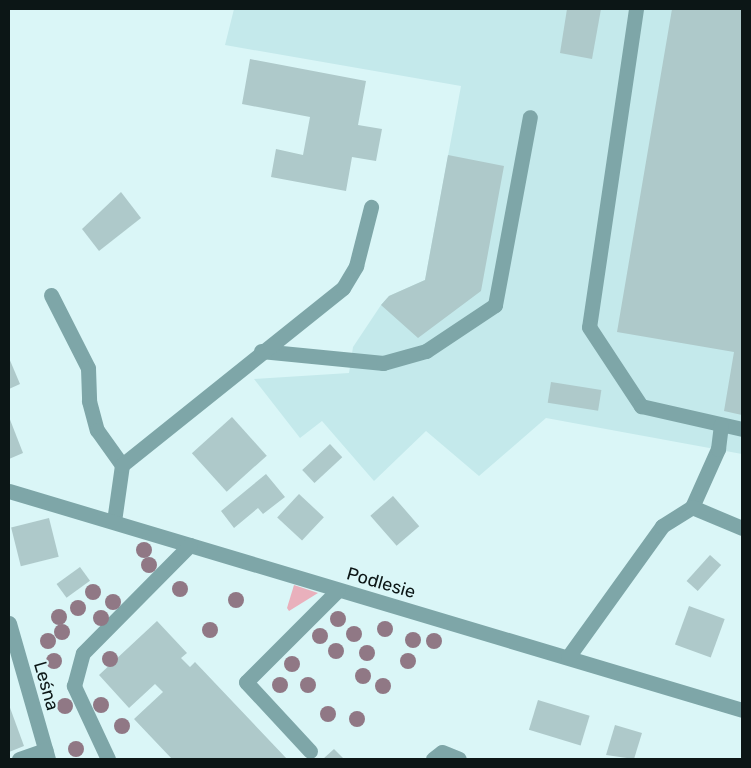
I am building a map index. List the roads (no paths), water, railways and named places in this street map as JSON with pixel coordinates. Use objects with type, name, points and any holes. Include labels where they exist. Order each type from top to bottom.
[{"type":"street","points":[[636,9],[589,326],[640,406],[742,429]]},
{"type":"street","points":[[261,351],[350,362],[391,361],[426,351],[495,305],[530,117]]},
{"type":"street","points":[[114,521],[122,465],[261,351],[343,288],[356,266],[371,206]]},
{"type":"street","points":[[51,295],[88,368],[88,401],[97,430],[122,465]]},
{"type":"street","points":[[568,657],[662,526],[692,507],[718,449],[721,425]]},
{"type":"street","name":"Podlesie","points":[[9,491],[742,710]]},
{"type":"street","points":[[692,507],[742,528]]},
{"type":"street","points":[[108,759],[74,686],[83,653],[190,545]]},
{"type":"street","points":[[310,751],[246,682],[338,590]]},
{"type":"street","name":"Leśna","points":[[9,623],[46,755]]},
{"type":"street","points":[[433,759],[442,752],[459,759]]},
{"type":"street","points":[[19,759],[46,755]]}]
